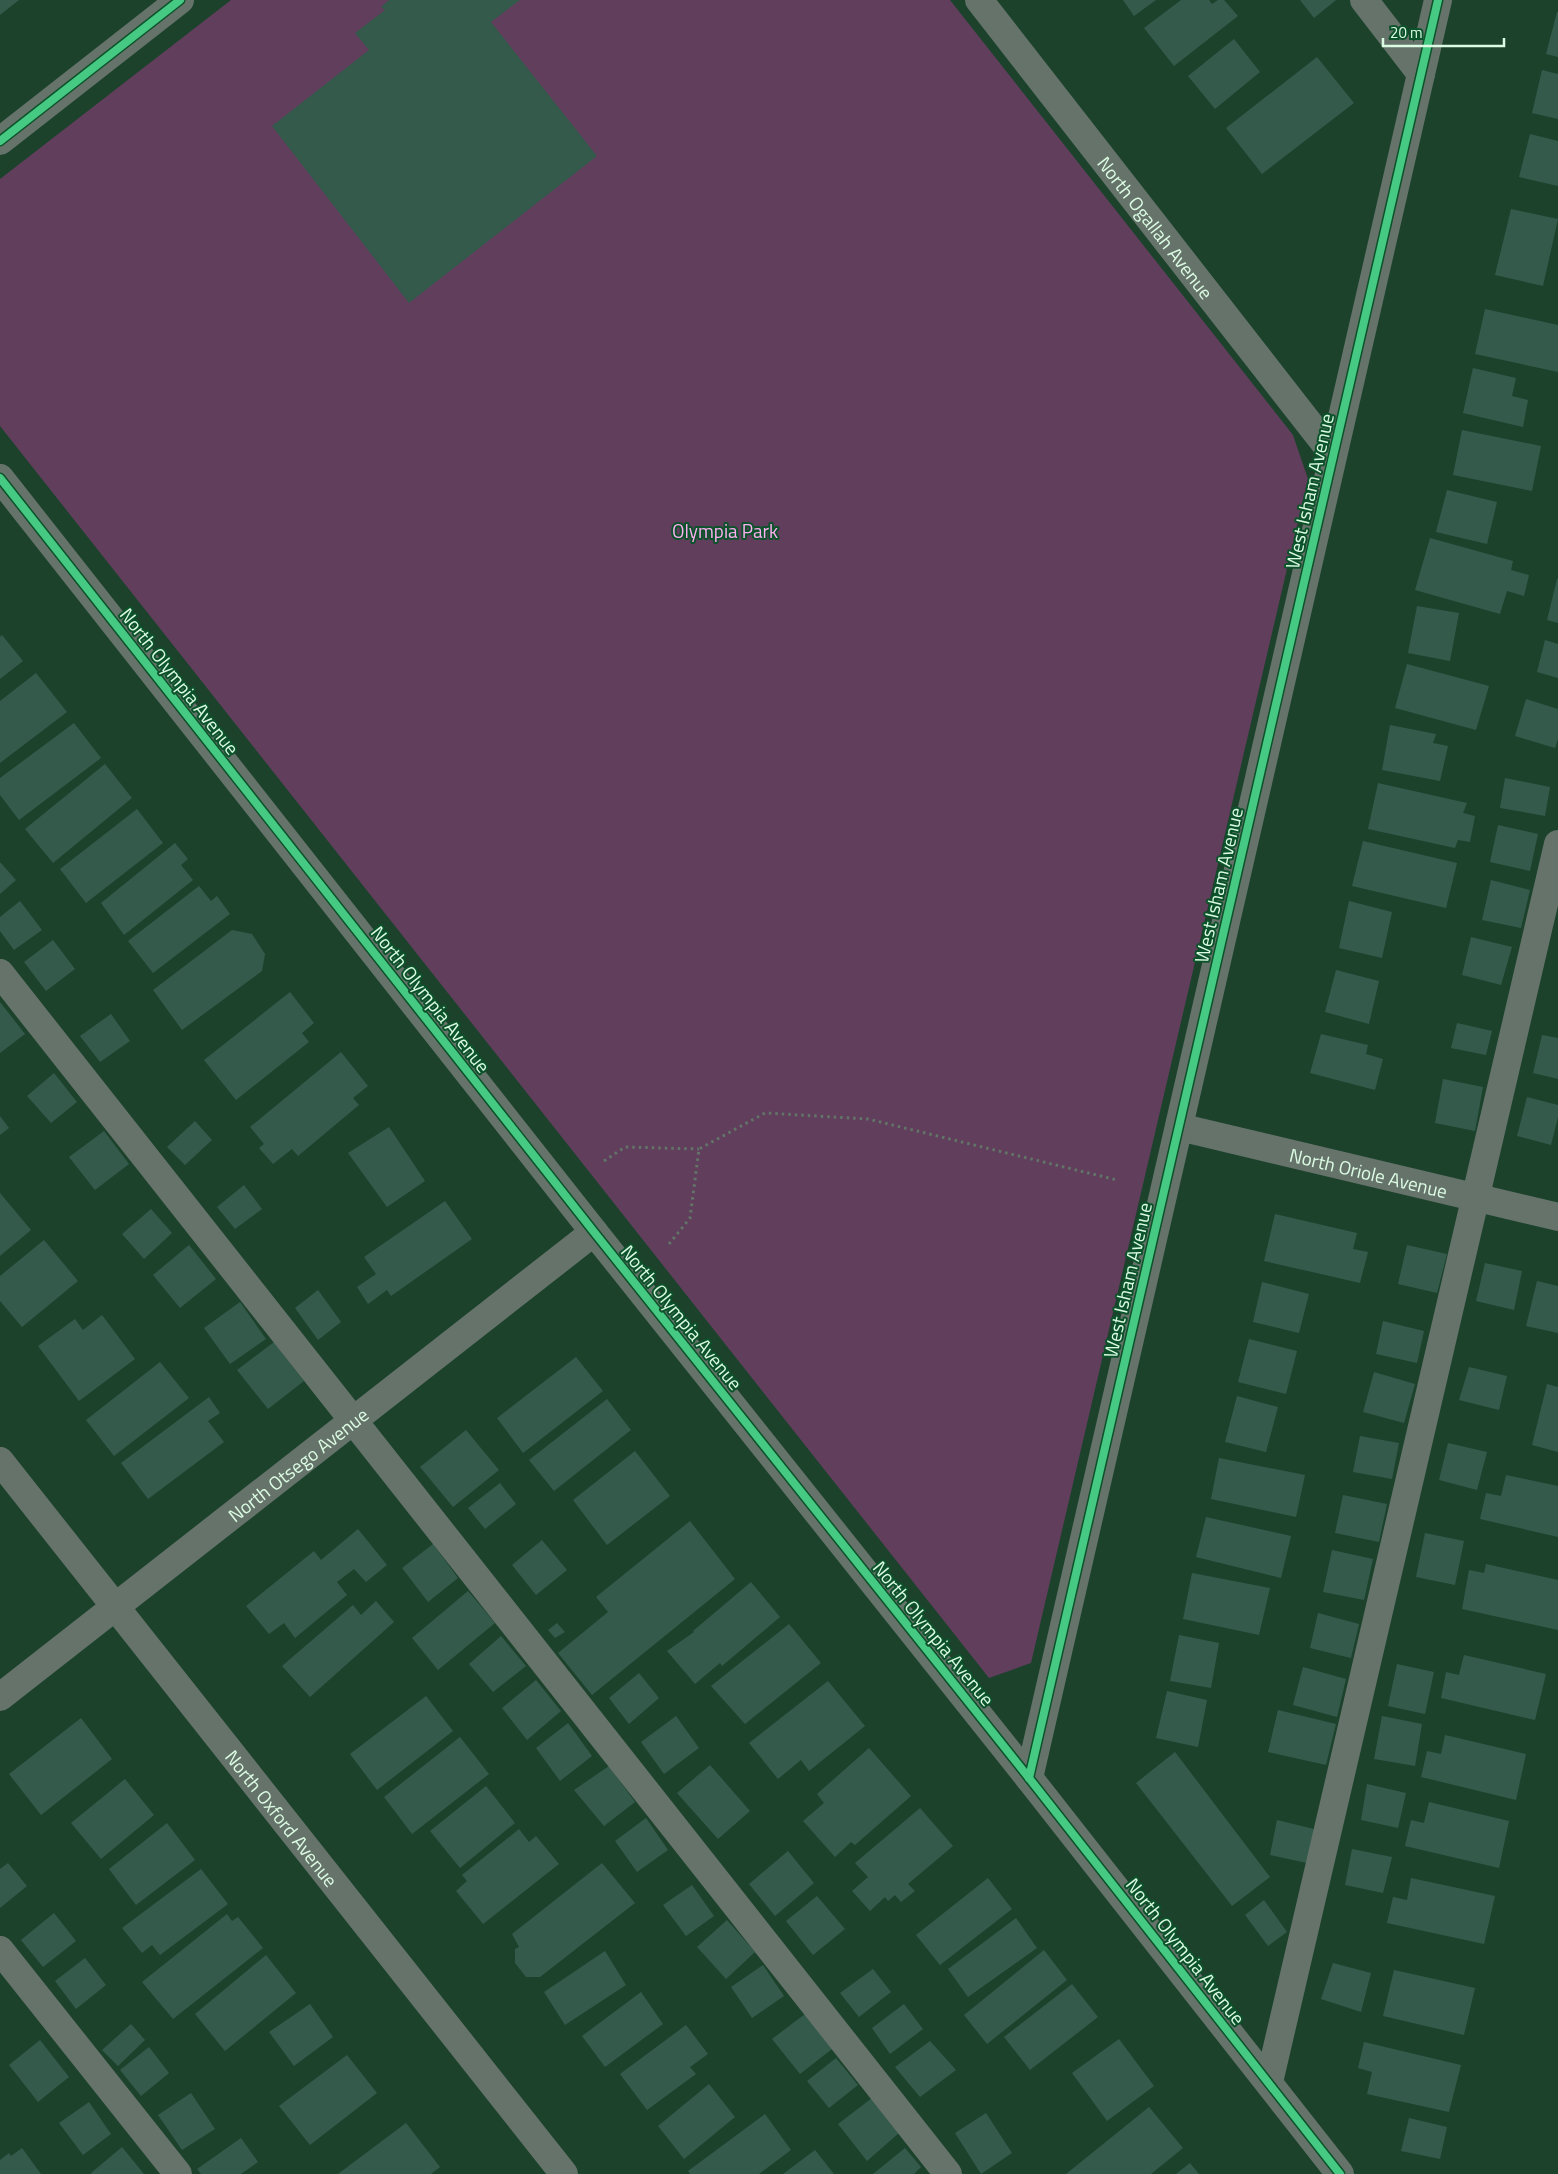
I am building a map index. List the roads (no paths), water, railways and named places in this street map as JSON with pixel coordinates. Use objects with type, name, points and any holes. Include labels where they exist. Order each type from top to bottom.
[{"type":"street","points":[[0,140],[180,0]]},
{"type":"street","name":"North Ogallah Avenue","points":[[979,0],[1333,454]]},
{"type":"street","points":[[1364,0],[1421,74]]},
{"type":"street","name":"West Isham Avenue","points":[[1029,1778],[1438,0]]},
{"type":"street","name":"North Olympia Avenue","points":[[0,478],[1340,2174]]},
{"type":"street","points":[[1269,2082],[1558,844]]},
{"type":"street","points":[[0,973],[948,2174]]},
{"type":"street","name":"North Oriole Avenue","points":[[1179,1127],[1558,1217]]},
{"type":"street","name":"North Otsego Avenue","points":[[0,1697],[594,1232]]},
{"type":"street","name":"North Oxford Avenue","points":[[0,1461],[564,2174]]},
{"type":"street","points":[[0,1950],[178,2174]]},
{"type":"park label","name":"Olympia Park","points":[[725,530]]}]
